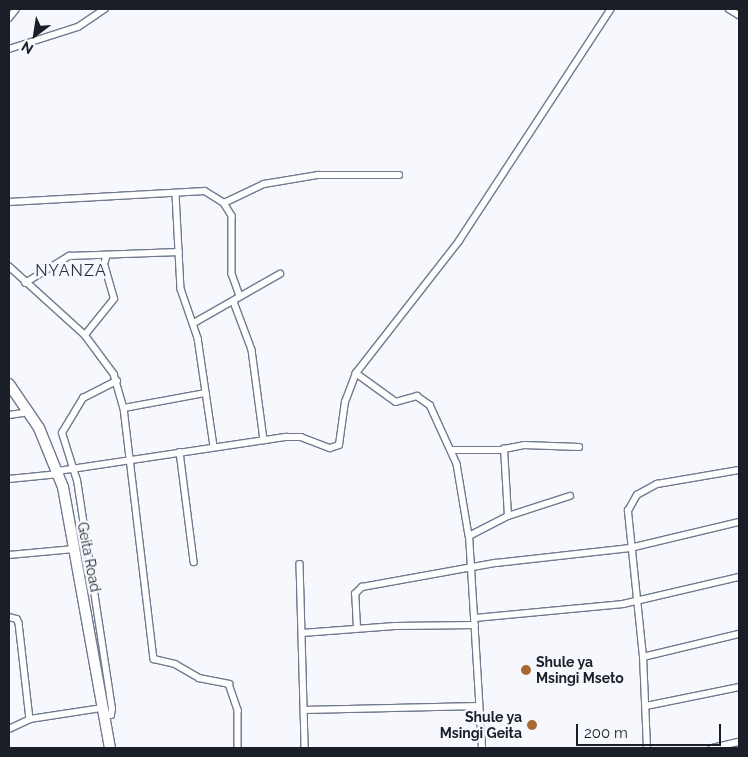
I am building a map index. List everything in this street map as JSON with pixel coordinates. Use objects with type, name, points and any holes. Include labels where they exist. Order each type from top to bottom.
[{"type":"highway","name":"Geita Road","points":[[9,384],[30,412],[58,472],[110,748]]},
{"type":"street","points":[[9,18],[16,9]]},
{"type":"street","points":[[9,49],[78,27],[105,9]]},
{"type":"street","points":[[9,479],[131,461],[214,446],[301,436],[330,448],[339,446],[345,402],[356,373],[460,241],[611,9]]},
{"type":"street","points":[[729,9],[739,15]]},
{"type":"street","points":[[224,203],[250,188],[318,175],[399,175]]},
{"type":"street","points":[[9,202],[176,194],[201,190],[224,203],[232,216],[232,274],[240,296]]},
{"type":"street","points":[[176,194],[181,289],[194,323],[214,446]]},
{"type":"street","points":[[25,284],[69,256],[179,252]]},
{"type":"street","points":[[85,335],[114,299],[104,264],[107,255]]},
{"type":"street","points":[[9,266],[25,284],[85,335],[106,360],[117,381],[124,408],[154,659],[175,664],[199,678],[229,684],[238,710],[238,748]]},
{"type":"street","points":[[194,323],[234,302],[240,296],[280,274]]},
{"type":"street","points":[[234,302],[252,350],[264,440]]},
{"type":"street","points":[[356,373],[396,402],[411,396],[423,398],[438,417],[452,450],[470,536],[482,748]]},
{"type":"street","points":[[9,729],[30,719],[103,713],[111,715],[112,709],[74,469],[62,433],[82,398],[117,381]]},
{"type":"street","points":[[124,408],[206,393]]},
{"type":"street","points":[[9,415],[30,412]]},
{"type":"street","points":[[452,450],[504,450],[524,445],[579,447]]},
{"type":"street","points":[[504,450],[508,516]]},
{"type":"street","points":[[180,452],[194,562]]},
{"type":"street","points":[[647,748],[643,657],[630,548],[628,511],[636,495],[667,480],[739,470]]},
{"type":"street","points":[[470,536],[508,516],[570,496]]},
{"type":"street","points":[[357,628],[357,589],[472,567],[630,548],[739,522]]},
{"type":"street","points":[[9,555],[74,549]]},
{"type":"street","points":[[300,564],[306,748]]},
{"type":"street","points":[[476,618],[636,602],[739,577]]},
{"type":"street","points":[[9,617],[17,619],[19,623],[30,719]]},
{"type":"street","points":[[302,633],[357,628],[475,625]]},
{"type":"street","points":[[643,657],[739,634]]},
{"type":"street","points":[[646,706],[739,688]]},
{"type":"street","points":[[304,710],[479,706]]},
{"type":"street","points":[[712,748],[739,742]]},
{"type":"place","name":"Shule ya Msingi Mseto","points":[[526,670]]},
{"type":"place","name":"Shule ya Msingi Geita","points":[[532,725]]},
{"type":"district","name":"NYANZA","points":[[71,271]]}]
